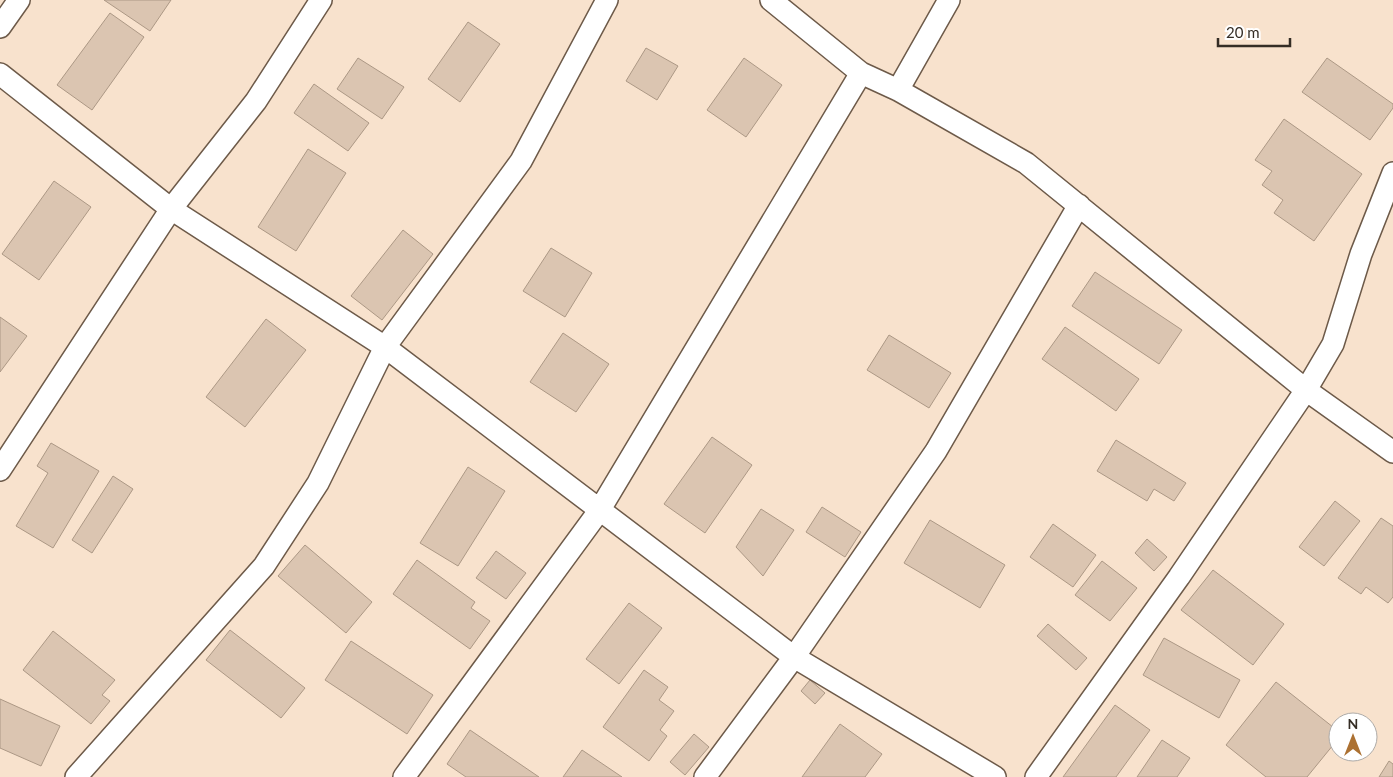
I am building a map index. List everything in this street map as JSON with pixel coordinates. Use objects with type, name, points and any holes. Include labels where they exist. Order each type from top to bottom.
[{"type":"street","points":[[0,27],[19,0]]},
{"type":"street","points":[[0,470],[171,209],[256,101],[321,0]]},
{"type":"street","points":[[76,777],[264,566],[318,482],[386,347],[521,161],[608,0]]},
{"type":"street","points":[[771,0],[862,73],[898,90],[1026,163],[1306,390],[1393,452]]},
{"type":"street","points":[[898,90],[949,0]]},
{"type":"street","points":[[404,777],[599,511],[862,73]]},
{"type":"street","points":[[0,74],[171,209],[386,347],[599,511],[794,657],[994,777]]},
{"type":"street","points":[[1036,777],[1179,577],[1306,390],[1333,344],[1361,254],[1393,173]]},
{"type":"street","points":[[705,777],[794,657],[936,451],[1078,205]]},
{"type":"building","points":[[104,0],[171,0],[150,31]]},
{"type":"building","points":[[110,13],[144,37],[92,110],[57,85]]},
{"type":"building","points":[[468,22],[500,44],[460,102],[428,79]]},
{"type":"building","points":[[646,48],[678,66],[657,100],[626,81]]},
{"type":"building","points":[[358,58],[404,87],[382,119],[337,89]]},
{"type":"building","points":[[744,58],[782,85],[746,137],[707,110]]},
{"type":"building","points":[[1327,58],[1393,104],[1393,108],[1370,140],[1302,92]]},
{"type":"building","points":[[314,84],[369,123],[348,151],[294,113]]},
{"type":"building","points":[[1284,119],[1362,174],[1314,241],[1274,213],[1283,200],[1262,185],[1272,171],[1255,160]]},
{"type":"building","points":[[308,149],[346,173],[296,251],[258,227]]},
{"type":"building","points":[[54,181],[91,207],[39,280],[2,254]]},
{"type":"building","points":[[403,230],[433,254],[382,320],[351,296]]},
{"type":"building","points":[[551,248],[592,273],[565,317],[523,291]]},
{"type":"building","points":[[1095,272],[1182,330],[1159,364],[1072,306]]},
{"type":"building","points":[[0,317],[27,336],[0,372]]},
{"type":"building","points":[[266,319],[306,350],[245,427],[206,397]]},
{"type":"building","points":[[1065,327],[1139,379],[1116,411],[1042,359]]},
{"type":"building","points":[[563,333],[609,364],[576,412],[530,382]]},
{"type":"building","points":[[889,335],[951,373],[929,408],[867,370]]},
{"type":"building","points":[[712,437],[752,465],[705,533],[664,504]]},
{"type":"building","points":[[1116,440],[1186,483],[1174,501],[1154,489],[1147,501],[1097,471]]},
{"type":"building","points":[[51,443],[99,471],[53,548],[16,526],[48,473],[37,466]]},
{"type":"building","points":[[468,467],[505,491],[458,566],[420,543]]},
{"type":"building","points":[[113,476],[133,489],[92,553],[72,540]]},
{"type":"building","points":[[1335,501],[1360,521],[1324,566],[1299,547]]},
{"type":"building","points":[[822,507],[861,532],[845,557],[806,532]]},
{"type":"building","points":[[761,509],[794,530],[763,576],[736,547]]},
{"type":"building","points":[[1381,518],[1393,526],[1393,597],[1388,603],[1366,587],[1361,594],[1338,578]]},
{"type":"building","points":[[930,520],[1005,565],[980,608],[904,563]]},
{"type":"building","points":[[1053,524],[1096,555],[1073,587],[1030,557]]},
{"type":"building","points":[[1147,539],[1167,557],[1154,571],[1135,553]]},
{"type":"building","points":[[305,545],[372,602],[346,633],[278,576]]},
{"type":"building","points":[[496,551],[526,573],[506,599],[476,578]]},
{"type":"building","points":[[417,560],[475,602],[471,608],[490,621],[470,649],[393,594]]},
{"type":"building","points":[[1102,561],[1137,588],[1110,621],[1075,595]]},
{"type":"building","points":[[1213,570],[1284,624],[1253,665],[1181,610]]},
{"type":"building","points":[[629,603],[662,628],[619,684],[586,659]]},
{"type":"building","points":[[1048,624],[1087,658],[1076,670],[1037,636]]},
{"type":"building","points":[[230,630],[305,688],[281,718],[206,660]]},
{"type":"building","points":[[53,631],[115,680],[102,695],[110,701],[91,724],[23,670]]},
{"type":"building","points":[[1164,638],[1240,680],[1219,718],[1143,675]]},
{"type":"building","points":[[351,641],[433,695],[407,734],[325,680]]},
{"type":"building","points":[[644,670],[668,687],[659,700],[674,711],[660,730],[667,736],[649,761],[603,727]]},
{"type":"building","points":[[810,680],[825,693],[815,704],[801,691]]},
{"type":"building","points":[[1276,682],[1328,723],[1328,751],[1307,777],[1266,777],[1226,745]]},
{"type":"building","points":[[0,699],[60,726],[41,766],[0,748]]},
{"type":"building","points":[[1115,705],[1150,730],[1116,777],[1063,777]]},
{"type":"building","points":[[840,724],[882,754],[865,777],[802,777]]},
{"type":"building","points":[[470,730],[539,777],[466,777],[447,764]]},
{"type":"building","points":[[694,734],[709,747],[685,775],[670,762]]},
{"type":"building","points":[[1162,740],[1190,758],[1177,777],[1137,777]]},
{"type":"building","points":[[582,750],[622,777],[563,777]]},
{"type":"building","points":[[1389,761],[1393,764],[1393,777],[1379,777]]}]
